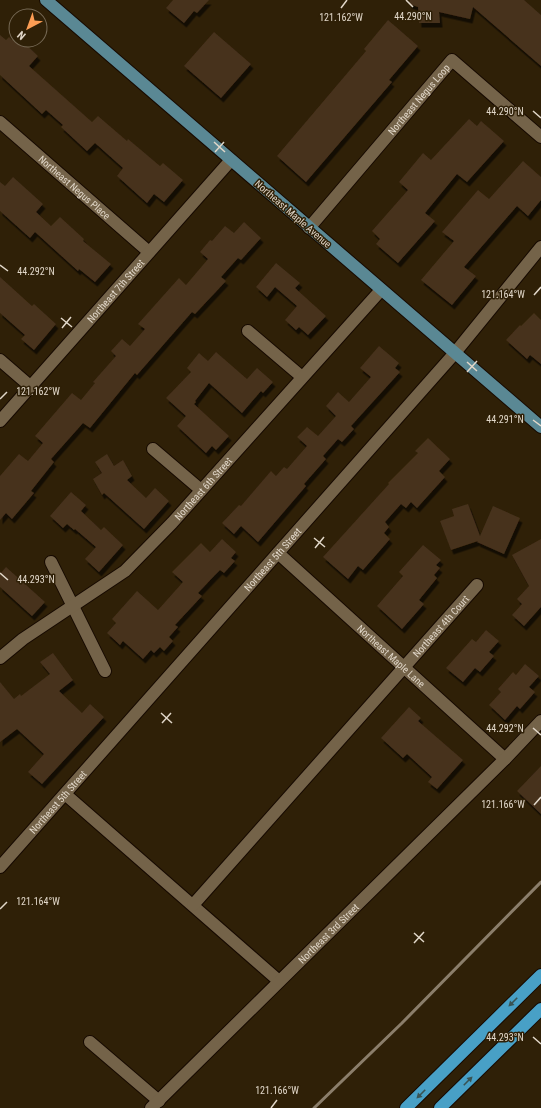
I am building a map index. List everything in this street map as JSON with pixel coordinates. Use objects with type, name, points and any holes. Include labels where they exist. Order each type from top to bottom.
[{"type":"highway","points":[[406,1108],[541,975]]},
{"type":"highway","points":[[440,1108],[541,1009]]},
{"type":"main road","name":"Northeast Maple Avenue","points":[[46,0],[541,428]]},
{"type":"street","name":"Northeast Negus Loop","points":[[309,228],[452,60],[541,137]]},
{"type":"street","name":"Northeast Negus Place","points":[[0,122],[149,252]]},
{"type":"street","name":"Northeast 7th Street","points":[[0,421],[231,160]]},
{"type":"street","name":"Northeast 5th Street","points":[[0,867],[454,354],[541,247]]},
{"type":"street","name":"Northeast 6th Street","points":[[0,658],[23,640],[125,571],[201,490],[381,290]]},
{"type":"street","points":[[248,331],[302,377]]},
{"type":"street","points":[[0,360],[30,386]]},
{"type":"street","points":[[153,449],[201,490]]},
{"type":"street","name":"Northeast Maple Lane","points":[[278,553],[505,759]]},
{"type":"street","points":[[51,562],[105,671]]},
{"type":"street","name":"Northeast 4th Court","points":[[193,905],[477,585]]},
{"type":"street","name":"Northeast 3rd Street","points":[[155,1104],[505,759],[541,721]]},
{"type":"street","points":[[65,794],[279,982]]},
{"type":"street","points":[[90,1042],[155,1104]]},
{"type":"building","points":[[173,0],[209,0],[197,13],[194,11],[184,23],[166,8]]},
{"type":"building","points":[[410,0],[524,0],[541,15],[541,66],[473,7],[470,19],[439,12],[440,23],[419,23],[418,7],[409,4]]},
{"type":"building","points":[[388,20],[418,46],[389,80],[392,82],[306,182],[277,156],[366,51],[364,49]]},
{"type":"building","points":[[214,32],[251,64],[221,98],[184,66]]},
{"type":"building","points":[[0,35],[6,40],[8,38],[8,48],[30,48],[38,56],[29,66],[92,122],[98,116],[127,141],[128,139],[160,166],[163,163],[183,180],[164,202],[154,194],[147,203],[117,176],[123,168],[95,143],[87,151],[61,127],[63,125],[46,110],[42,114],[0,75]]},
{"type":"building","points":[[469,119],[477,126],[481,121],[504,141],[467,182],[457,174],[425,213],[435,221],[398,263],[376,244],[380,239],[372,231],[408,190],[399,182],[423,153],[431,160]]},
{"type":"building","points":[[523,161],[541,177],[541,200],[528,216],[517,206],[464,267],[476,276],[452,305],[421,280],[454,241],[442,232],[478,190],[489,199]]},
{"type":"building","points":[[13,177],[43,204],[36,212],[51,226],[60,217],[84,239],[83,241],[111,264],[95,282],[79,269],[78,271],[35,232],[30,238],[0,211],[0,182],[5,186]]},
{"type":"building","points":[[244,222],[261,238],[241,260],[238,258],[221,277],[226,281],[195,314],[192,312],[137,375],[135,373],[90,428],[83,423],[51,459],[54,462],[31,491],[34,493],[12,519],[6,513],[0,520],[0,476],[19,454],[28,461],[43,443],[35,436],[72,393],[81,400],[95,383],[93,382],[116,356],[111,351],[122,339],[130,346],[145,329],[138,324],[179,278],[186,285],[208,259],[200,252],[210,240],[212,241],[225,226],[234,233]]},
{"type":"building","points":[[276,263],[300,283],[295,288],[326,316],[308,335],[299,327],[296,330],[285,320],[297,306],[275,287],[267,297],[256,287]]},
{"type":"building","points":[[0,277],[32,306],[34,304],[56,324],[34,350],[21,339],[25,335],[0,313]]},
{"type":"building","points":[[534,313],[541,320],[541,364],[530,355],[527,359],[506,340]]},
{"type":"building","points":[[379,346],[399,363],[395,368],[400,372],[351,426],[354,429],[342,442],[338,439],[323,456],[326,459],[304,484],[306,486],[258,542],[241,526],[234,534],[222,523],[239,505],[241,506],[271,471],[276,476],[284,467],[287,469],[307,446],[297,437],[307,427],[318,436],[336,416],[326,406],[338,392],[349,402],[371,377],[360,368]]},
{"type":"building","points":[[216,352],[247,379],[257,368],[273,382],[263,393],[261,391],[242,413],[209,383],[194,404],[229,436],[216,450],[212,446],[206,453],[177,426],[186,416],[166,398],[191,372],[187,368],[199,353],[208,361]]},
{"type":"building","points":[[428,438],[450,459],[439,471],[445,477],[417,508],[411,502],[406,508],[401,504],[385,522],[389,527],[384,533],[390,539],[363,570],[358,566],[348,579],[323,557],[389,484],[388,483],[418,453],[415,451]]},
{"type":"building","points":[[107,454],[114,466],[123,460],[132,476],[127,480],[146,498],[155,488],[169,501],[144,529],[104,493],[102,495],[93,479],[102,473],[95,462]]},
{"type":"building","points":[[71,492],[86,505],[81,511],[101,530],[104,527],[123,545],[99,572],[85,559],[96,547],[75,529],[74,530],[67,524],[63,528],[50,516]]},
{"type":"building","points":[[468,504],[480,536],[493,506],[520,518],[504,554],[477,542],[478,541],[451,550],[440,521],[454,516],[452,509]]},
{"type":"building","points":[[222,539],[236,552],[231,558],[235,561],[224,573],[220,570],[198,593],[202,596],[175,625],[178,627],[169,637],[173,641],[164,651],[160,647],[154,653],[151,650],[143,659],[123,641],[120,645],[107,633],[116,623],[112,619],[137,591],[158,610],[183,582],[172,572],[201,543],[210,552]]},
{"type":"building","points":[[541,539],[541,607],[524,626],[512,615],[522,604],[517,599],[529,586],[512,555]]},
{"type":"building","points":[[423,545],[441,560],[436,565],[440,568],[434,575],[437,578],[419,600],[424,604],[402,629],[377,606],[403,576],[399,572]]},
{"type":"building","points":[[6,567],[45,602],[32,616],[0,587],[0,574]]},
{"type":"building","points":[[486,630],[499,641],[489,652],[494,656],[480,672],[475,668],[463,682],[446,668],[472,639],[476,642]]},
{"type":"building","points":[[53,653],[73,680],[59,691],[82,713],[90,704],[104,717],[42,784],[28,772],[44,754],[17,729],[0,742],[0,682],[14,699],[20,694],[21,696],[50,674],[40,662]]},
{"type":"building","points":[[525,664],[539,676],[529,687],[535,692],[520,709],[517,706],[505,720],[489,705],[501,692],[498,689],[513,672],[516,675]]},
{"type":"building","points":[[409,707],[421,718],[418,721],[463,760],[437,789],[428,782],[432,777],[407,754],[403,758],[381,738]]},
{"type":"building","points":[[541,766],[541,814],[517,791]]},
{"type":"railway","points":[[314,1108],[402,1023],[541,882]]}]
